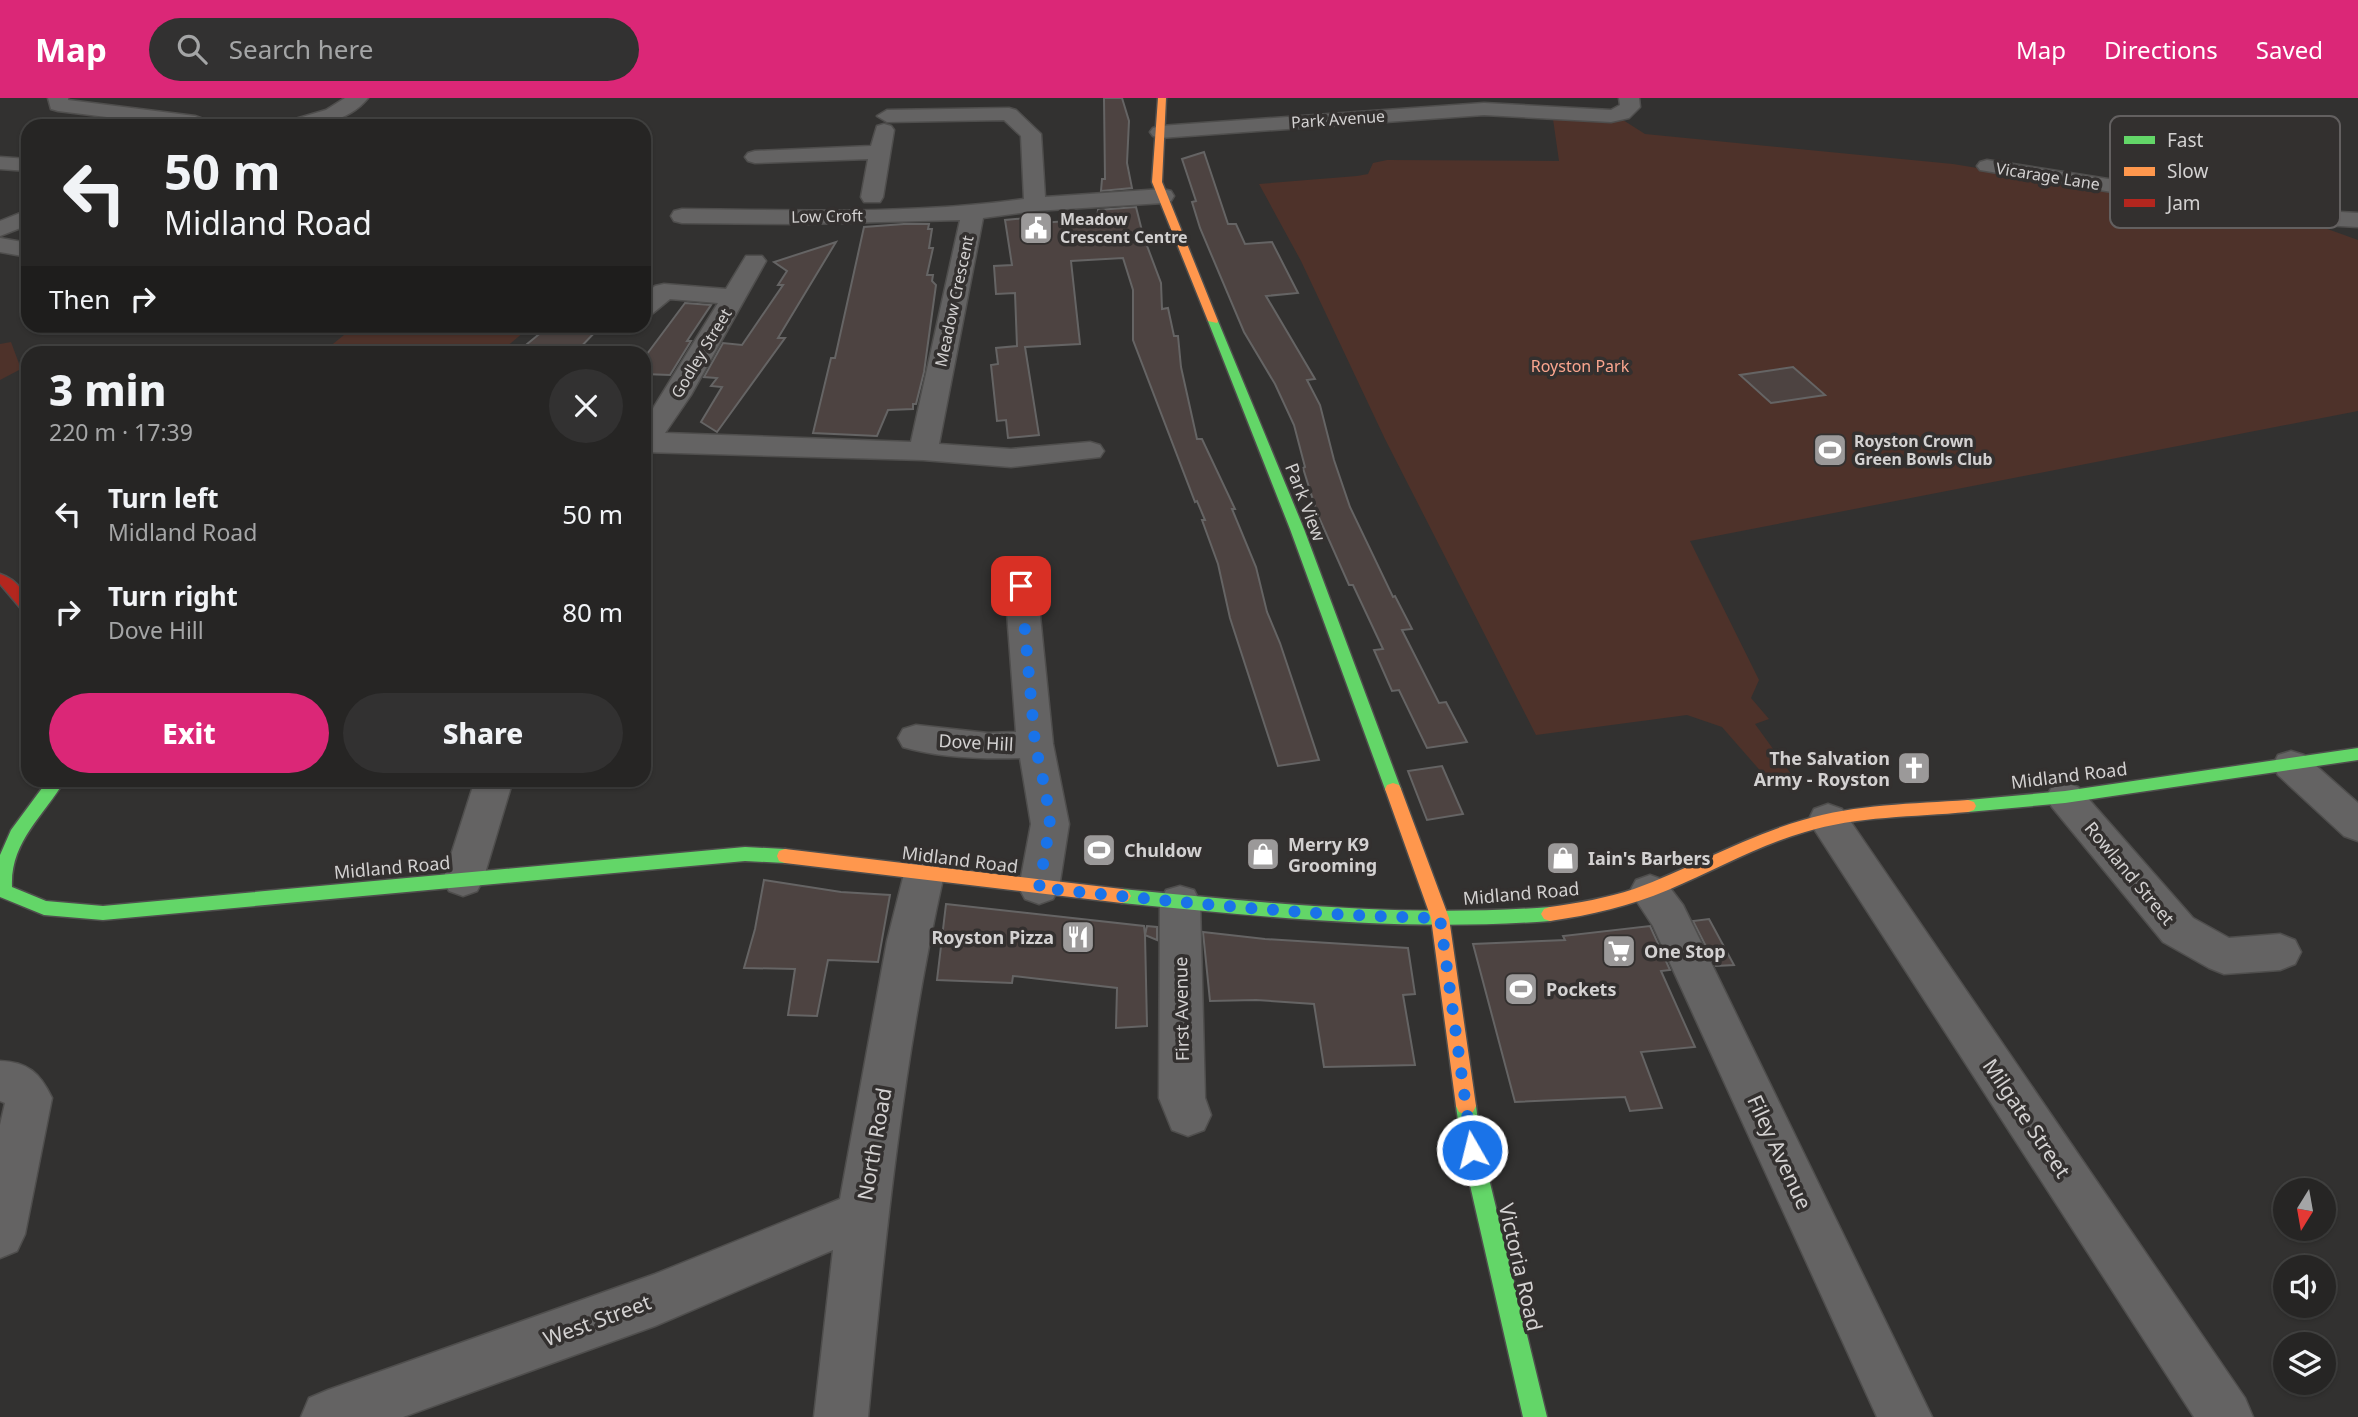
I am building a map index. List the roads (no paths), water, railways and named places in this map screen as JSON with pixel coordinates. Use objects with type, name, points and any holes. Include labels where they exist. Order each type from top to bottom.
[{"type":"main road","name":"Park View","points":[[1162,98],[1157,182],[1297,529],[1440,918]]},
{"type":"main road","name":"Midland Road","points":[[52,787],[18,835],[3,867],[2,892],[44,908],[103,913],[745,854],[780,854],[1039,888],[1180,902],[1393,918],[1519,917],[1587,908],[1650,891],[1796,825],[1828,818],[2065,797],[2358,754]]},
{"type":"main road","name":"Victoria Road","points":[[1440,918],[1472,1150],[1535,1417]]},
{"type":"street","points":[[58,98],[58,105],[171,119]]},
{"type":"street","points":[[316,119],[333,114],[358,98]]},
{"type":"street","name":"Park Avenue","points":[[1160,132],[1476,104],[1611,116],[1622,114],[1630,107],[1629,98]]},
{"type":"street","points":[[872,197],[888,107],[941,106],[1009,114],[1031,134],[1035,204]]},
{"type":"street","points":[[755,157],[880,152]]},
{"type":"street","points":[[0,163],[21,164]]},
{"type":"street","name":"Vicarage Lane","points":[[1987,166],[2110,186]]},
{"type":"street","name":"Meadow Crescent","points":[[923,451],[973,213],[1035,204],[1163,197]]},
{"type":"street","name":"Low Croft","points":[[682,216],[803,217],[973,213]]},
{"type":"street","name":"Vicarage Lane","points":[[2340,219],[2358,220]]},
{"type":"street","points":[[0,229],[21,220]]},
{"type":"street","points":[[0,245],[21,249]]},
{"type":"street","name":"Godley Street","points":[[651,433],[677,395],[754,261]]},
{"type":"street","points":[[651,301],[667,286],[734,297]]},
{"type":"street","points":[[651,392],[677,395]]},
{"type":"street","points":[[651,442],[923,451],[1011,457],[1090,451]]},
{"type":"street","name":"Dove Hill","points":[[1021,586],[1035,744],[1050,824],[1039,888]]},
{"type":"street","name":"Dove Hill","points":[[916,738],[988,746],[1035,744]]},
{"type":"street","points":[[2291,765],[2358,826]]},
{"type":"street","points":[[463,880],[492,787]]},
{"type":"street","name":"Rowland Street","points":[[2065,797],[2178,930],[2224,956],[2280,952]]},
{"type":"street","name":"Milgate Street","points":[[1828,818],[2226,1417]]},
{"type":"street","name":"North Road","points":[[841,1417],[862,1214],[908,941],[924,874]]},
{"type":"street","name":"Filey Avenue","points":[[1650,891],[1669,917],[1905,1417]]},
{"type":"street","name":"First Avenue","points":[[1180,902],[1182,1098],[1188,1115]]},
{"type":"street","points":[[0,1082],[16,1082],[29,1098],[0,1234]]},
{"type":"street","name":"West Street","points":[[328,1417],[655,1300],[862,1214]]},
{"type":"place","name":"Meadow Crescent Centre","points":[[1036,228]]},
{"type":"place","name":"Royston Crown Green Bowls Club","points":[[1830,450]]},
{"type":"place","name":"The Salvation Army - Royston","points":[[1914,768]]},
{"type":"place","name":"Chuldow","points":[[1099,850]]},
{"type":"place","name":"Merry K9 Grooming","points":[[1263,854]]},
{"type":"place","name":"Iain's Barbers","points":[[1563,858]]},
{"type":"place","name":"Royston Pizza","points":[[1078,937]]},
{"type":"place","name":"One Stop","points":[[1619,951]]},
{"type":"place","name":"Pockets","points":[[1521,989]]},
{"type":"park label","name":"Royston Park","points":[[1580,366]]}]
